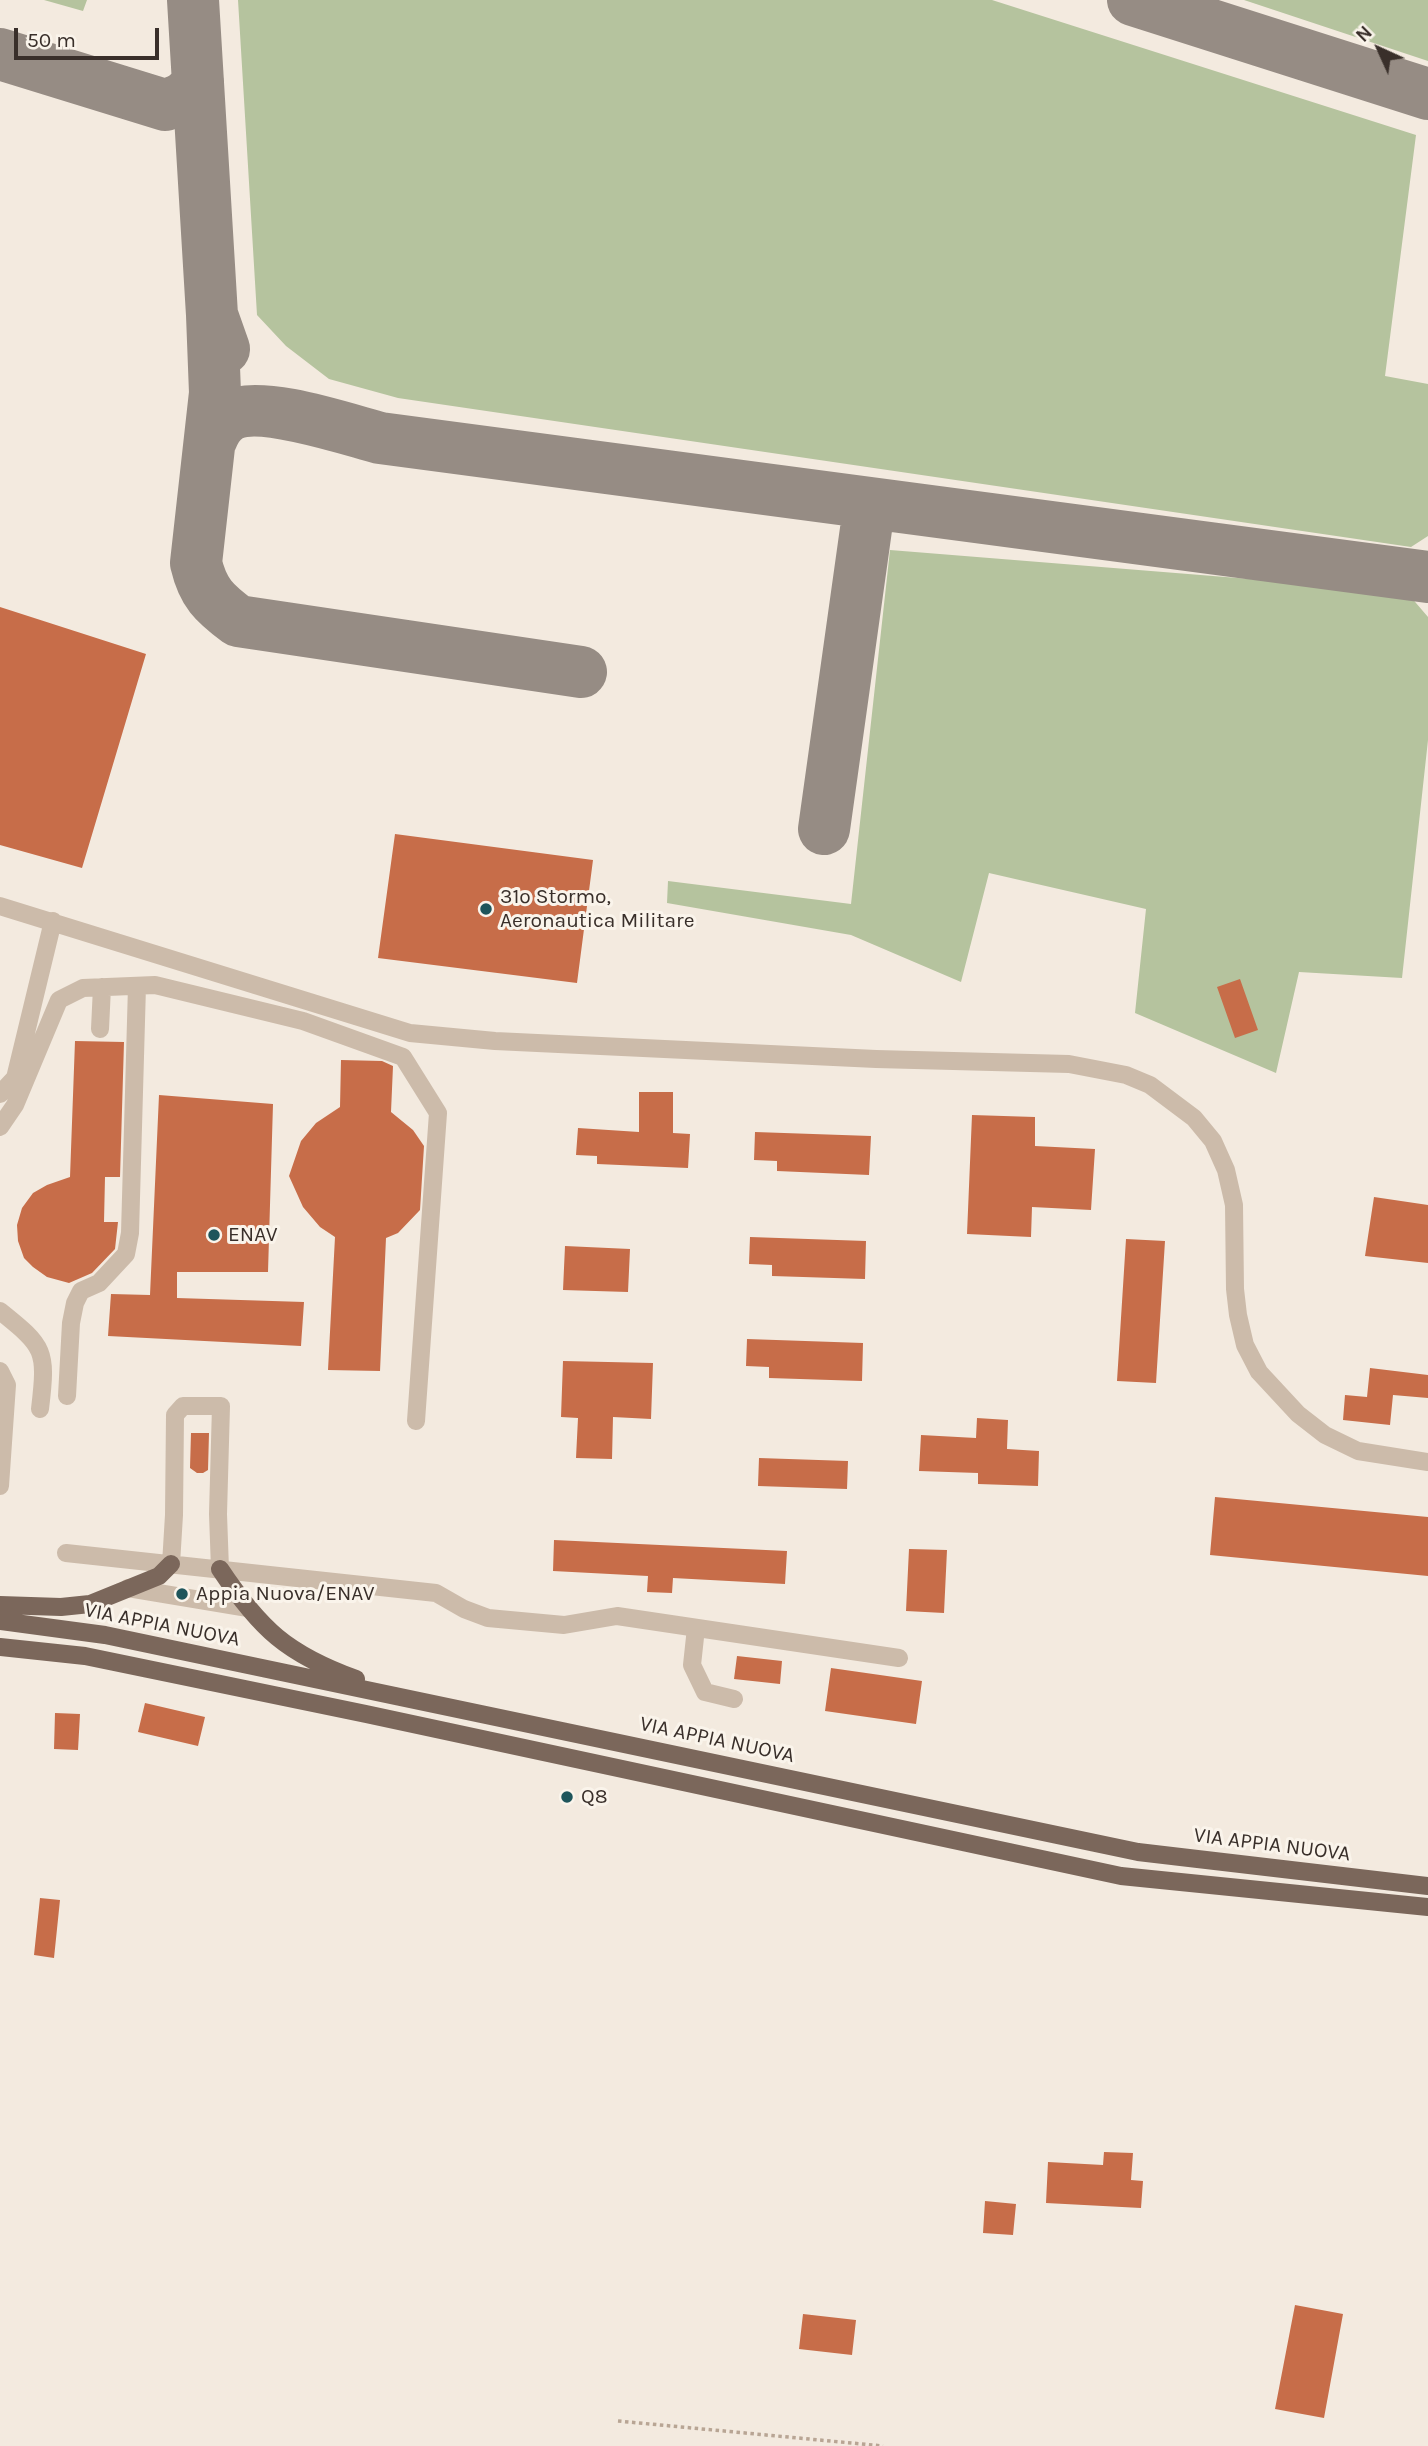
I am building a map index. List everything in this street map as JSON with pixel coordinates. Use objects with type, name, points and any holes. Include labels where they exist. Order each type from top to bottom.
[{"type":"main road","points":[[0,1605],[90,1604],[159,1576],[171,1564]]},
{"type":"main road","points":[[220,1569],[248,1608],[278,1640],[310,1659],[351,1677],[419,1701]]},
{"type":"main road","name":"VIA APPIA NUOVA","points":[[0,1621],[105,1635],[1138,1852],[1428,1886]]},
{"type":"main road","points":[[0,1647],[85,1656],[1121,1876],[1428,1907]]},
{"type":"street","points":[[0,906],[410,1033],[495,1041],[808,1056],[1069,1064],[1126,1075],[1150,1085],[1194,1118],[1213,1141],[1226,1170],[1234,1205],[1238,1315],[1245,1345],[1259,1372],[1298,1414],[1325,1435],[1357,1451],[1428,1462]]},
{"type":"street","points":[[0,1094],[15,1078],[53,921]]},
{"type":"street","points":[[0,1127],[15,1105],[59,1000],[83,988],[155,985],[303,1021],[403,1057],[438,1113],[416,1422]]},
{"type":"street","points":[[67,1396],[71,1323],[75,1303],[81,1291],[99,1283],[126,1254],[130,1233],[137,986]]},
{"type":"street","points":[[100,1029],[102,987]]},
{"type":"street","points":[[0,1311],[24,1329],[40,1350],[44,1378],[40,1409]]},
{"type":"street","points":[[0,1371],[7,1385],[0,1486]]},
{"type":"street","points":[[171,1564],[175,1415],[183,1406],[221,1406],[218,1514],[220,1569]]},
{"type":"street","points":[[66,1553],[436,1594],[488,1618],[565,1625],[617,1616],[899,1658]]},
{"type":"street","points":[[128,1588],[248,1608]]},
{"type":"street","points":[[696,1628],[692,1665],[705,1692],[734,1699]]},
{"type":"path","points":[[618,2421],[883,2446]]},
{"type":"green space","points":[[44,0],[87,0],[83,11]]},
{"type":"green space","points":[[238,0],[992,0],[1416,135],[1385,376],[1428,384],[1428,536],[1411,547],[398,398],[329,379],[286,346],[257,315]]},
{"type":"green space","points":[[1244,0],[1428,0],[1428,61]]},
{"type":"green space","points":[[890,550],[1362,588],[1410,596],[1428,617],[1428,740],[1402,978],[1299,972],[1276,1073],[1135,1013],[1146,909],[989,873],[961,982],[851,935],[667,903],[668,881],[851,904]]},
{"type":"building","points":[[0,607],[146,654],[82,868],[0,845]]},
{"type":"building","name":"31º Stormo, Aeronautica Militare","points":[[395,834],[593,860],[577,983],[378,958]]},
{"type":"building","points":[[1240,979],[1258,1030],[1235,1038],[1217,987]]},
{"type":"building","points":[[75,1041],[124,1042],[120,1177],[105,1177],[104,1222],[118,1222],[115,1249],[92,1273],[69,1283],[47,1277],[24,1258],[18,1241],[17,1225],[22,1208],[33,1193],[70,1177]]},
{"type":"building","points":[[341,1060],[382,1061],[393,1066],[391,1112],[413,1130],[424,1146],[420,1210],[398,1233],[386,1238],[380,1371],[328,1370],[335,1237],[320,1227],[303,1207],[289,1176],[301,1141],[316,1123],[340,1107]]},
{"type":"building","points":[[639,1092],[673,1092],[673,1133],[690,1134],[688,1168],[597,1164],[597,1156],[576,1155],[578,1128],[639,1132]]},
{"type":"building","points":[[159,1095],[273,1104],[268,1272],[177,1272],[177,1298],[304,1302],[301,1346],[108,1336],[111,1294],[150,1295]]},
{"type":"building","points":[[972,1115],[1035,1117],[1035,1146],[1095,1149],[1091,1210],[1032,1207],[1031,1237],[967,1234]]},
{"type":"building","points":[[755,1132],[871,1136],[869,1175],[777,1171],[777,1161],[754,1160]]},
{"type":"building","points":[[1374,1197],[1428,1205],[1428,1263],[1365,1256]]},
{"type":"building","points":[[750,1237],[866,1241],[865,1279],[772,1276],[772,1265],[749,1264]]},
{"type":"building","points":[[1126,1239],[1165,1241],[1156,1383],[1117,1381]]},
{"type":"building","points":[[565,1246],[630,1249],[628,1292],[563,1290]]},
{"type":"building","points":[[747,1339],[863,1343],[862,1381],[769,1378],[769,1367],[746,1366]]},
{"type":"building","points":[[563,1361],[653,1363],[651,1419],[613,1417],[612,1459],[576,1458],[578,1418],[561,1417]]},
{"type":"building","points":[[1370,1368],[1428,1375],[1428,1398],[1393,1395],[1390,1425],[1343,1420],[1345,1395],[1367,1397]]},
{"type":"building","points":[[977,1418],[1008,1420],[1007,1449],[1039,1451],[1038,1486],[978,1484],[978,1473],[919,1471],[921,1435],[976,1438]]},
{"type":"building","points":[[191,1433],[209,1433],[208,1470],[203,1473],[197,1473],[190,1468]]},
{"type":"building","points":[[759,1458],[848,1461],[847,1489],[758,1486]]},
{"type":"building","points":[[1215,1497],[1428,1517],[1428,1576],[1210,1555]]},
{"type":"building","points":[[554,1540],[787,1551],[785,1584],[673,1578],[672,1593],[647,1592],[648,1576],[553,1571]]},
{"type":"building","points":[[909,1549],[947,1550],[944,1613],[906,1611]]},
{"type":"building","points":[[737,1656],[782,1661],[780,1684],[734,1679]]},
{"type":"building","points":[[831,1668],[922,1681],[916,1724],[825,1711]]},
{"type":"building","points":[[145,1703],[205,1717],[198,1746],[138,1732]]},
{"type":"building","points":[[55,1713],[80,1714],[78,1750],[54,1749]]},
{"type":"building","points":[[40,1898],[60,1900],[54,1958],[34,1955]]},
{"type":"building","points":[[1104,2152],[1133,2153],[1131,2180],[1143,2181],[1141,2208],[1046,2203],[1048,2162],[1103,2165]]},
{"type":"building","points":[[985,2201],[1016,2204],[1013,2235],[983,2233]]},
{"type":"building","points":[[1295,2305],[1343,2314],[1324,2418],[1275,2409]]},
{"type":"building","points":[[803,2314],[856,2320],[852,2355],[799,2349]]},
{"type":"taxiway","points":[[193,0],[212,315],[224,349]]},
{"type":"taxiway","points":[[1133,0],[1428,94]]},
{"type":"taxiway","points":[[0,54],[165,105],[184,97],[198,81]]},
{"type":"taxiway","points":[[212,315],[215,393],[196,563],[202,582],[216,603],[238,621],[581,672]]},
{"type":"taxiway","points":[[211,440],[219,426],[231,415],[245,411],[282,413],[380,438],[1428,577]]},
{"type":"taxiway","points":[[824,829],[868,515],[885,506]]},
{"type":"place","name":"31º Stormo, Aeronautica Militare","points":[[486,909]]},
{"type":"place","name":"ENAV","points":[[214,1235]]},
{"type":"place","name":"Appia Nuova/ENAV","points":[[182,1594]]},
{"type":"place","name":"Q8","points":[[567,1797]]}]
